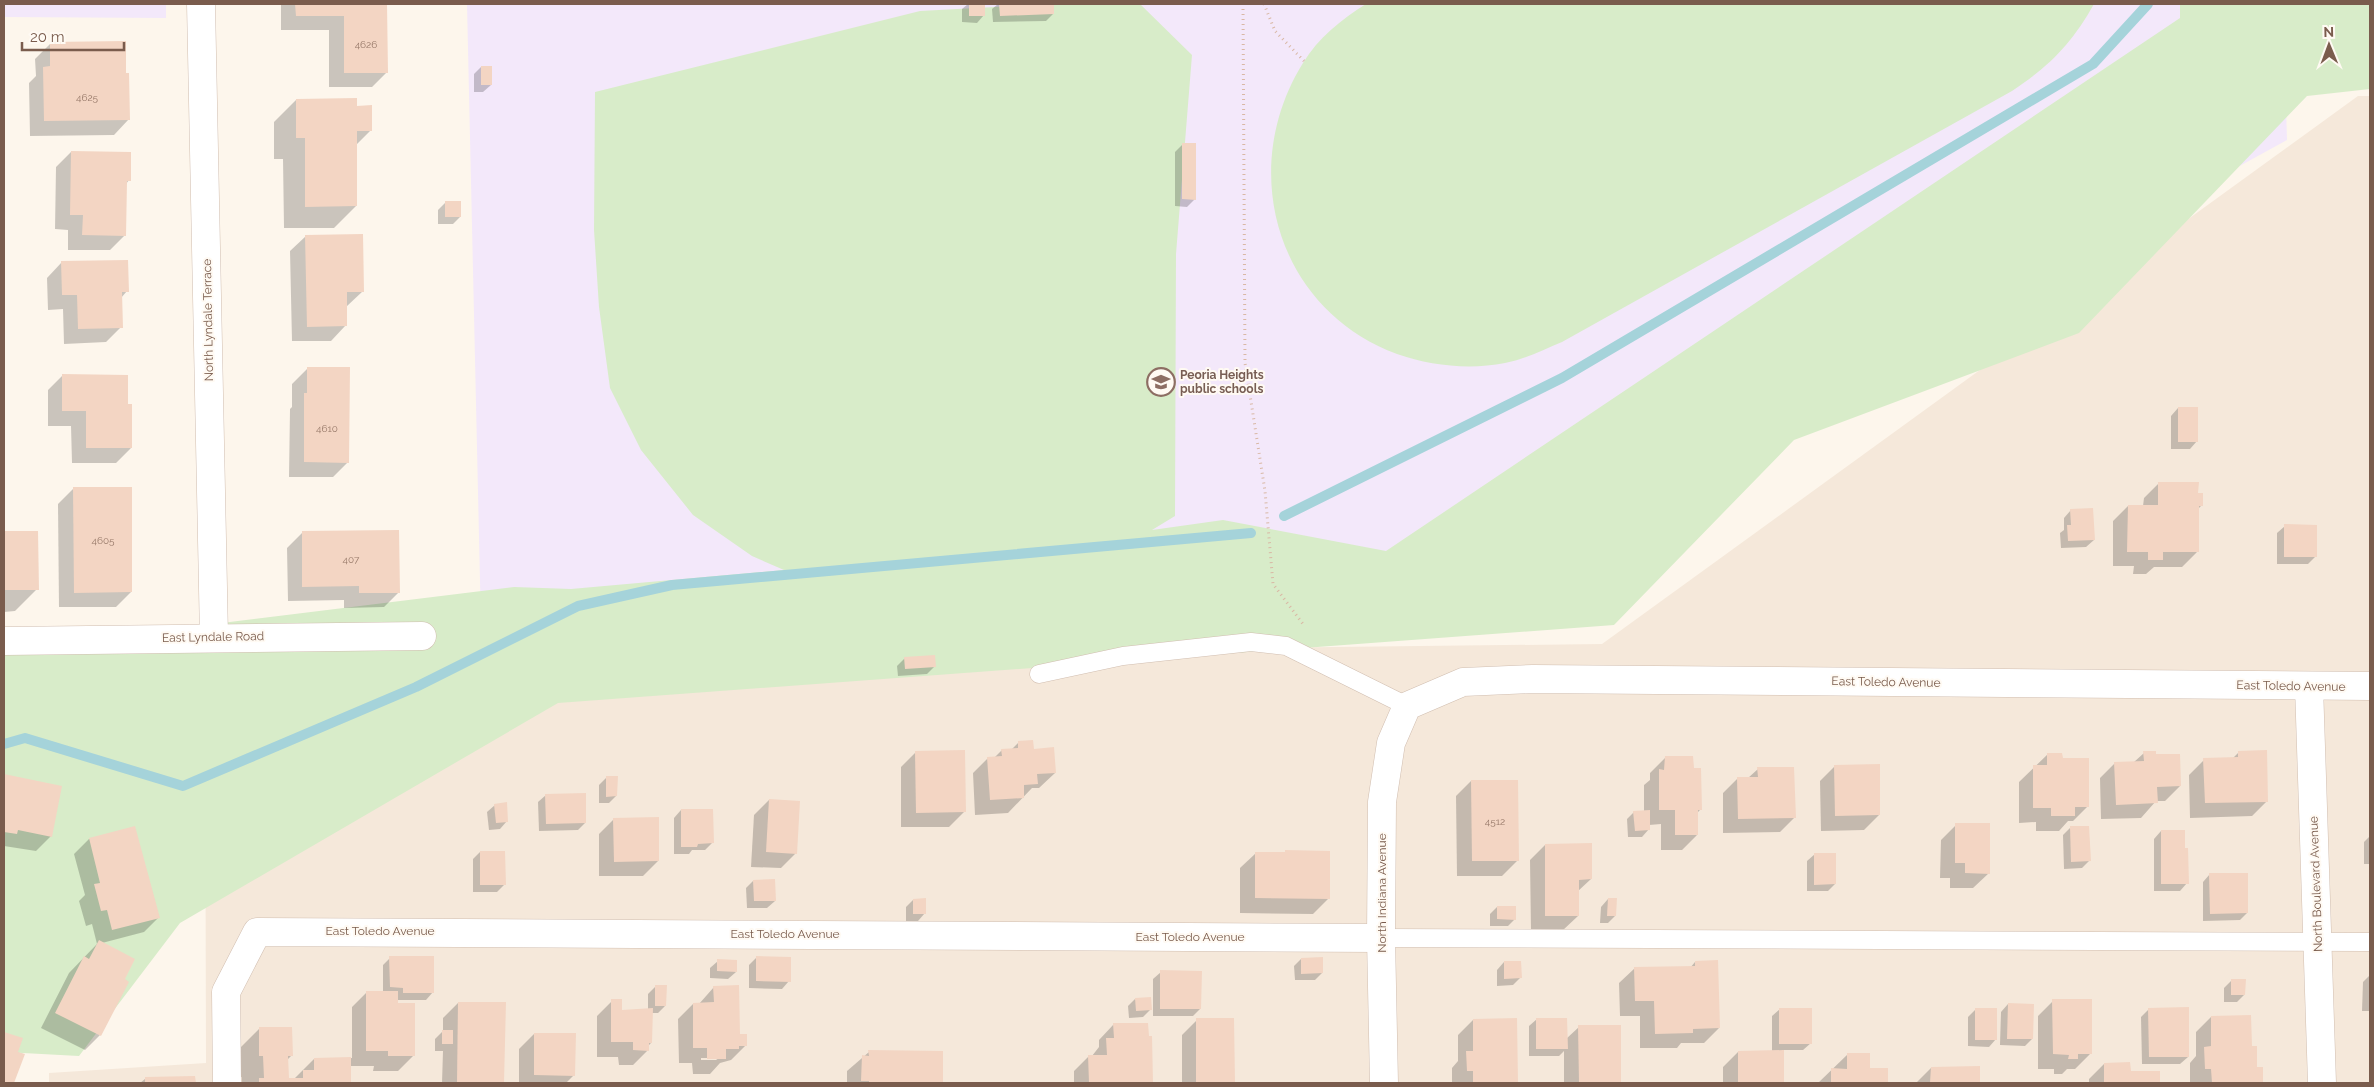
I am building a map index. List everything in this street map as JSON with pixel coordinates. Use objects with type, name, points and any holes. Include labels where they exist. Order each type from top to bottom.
[{"type":"street","name":"North Lyndale Terrace","points":[[201,4],[214,637]]},
{"type":"street","name":"East Lyndale Road","points":[[4,641],[422,636]]},
{"type":"street","name":"East Toledo Avenue","points":[[1407,706],[1463,682],[1533,679],[2370,686]]},
{"type":"street","name":"North Boulevard Avenue","points":[[2309,686],[2322,1083]]},
{"type":"street","name":"North Indiana Avenue","points":[[1384,1083],[1381,938],[1382,802],[1391,743],[1407,706]]},
{"type":"street","name":"East Toledo Avenue","points":[[226,1083],[226,992],[257,932],[1381,938]]},
{"type":"lane","points":[[1039,674],[1123,656],[1251,642],[1286,646],[1407,706]]},
{"type":"lane","points":[[1381,938],[2370,942]]},
{"type":"path","points":[[1243,4],[1245,364],[1265,491],[1273,584],[1282,597]]},
{"type":"path","points":[[1264,4],[1276,31],[1304,61]]},
{"type":"shaded area","points":[[4,4],[166,4],[166,18],[4,17]]},
{"type":"shaded area","name":"Peoria Heights public schools","points":[[467,4],[2283,4],[2287,140],[1396,630],[481,625]]},
{"type":"shaded area","points":[[2358,96],[2370,96],[2370,1083],[49,1083],[49,1073],[206,1063],[205,660],[1602,644]]},
{"type":"green space","points":[[1051,4],[1140,4],[1192,55],[1176,254],[1175,516],[1152,530],[1223,520],[1386,551],[2180,18],[2180,4],[2370,4],[2370,89],[2307,96],[2079,333],[1794,440],[1614,625],[558,703],[180,923],[79,1056],[4,1052],[4,650],[514,587],[571,589],[784,570],[752,556],[693,515],[641,450],[610,388],[599,307],[594,230],[595,92],[920,11]]},
{"type":"green space","points":[[1366,4],[2094,4],[2077,31],[2059,53],[2026,82],[2012,91],[1562,342],[1512,361],[1492,365],[1451,366],[1397,354],[1356,333],[1322,304],[1297,270],[1280,231],[1272,190],[1273,147],[1283,104],[1303,63],[1316,45],[1339,23]]},
{"type":"building","points":[[295,4],[387,4],[388,73],[344,73],[344,16],[296,16]]},
{"type":"building","points":[[969,4],[985,4],[985,16],[969,16]]},
{"type":"building","points":[[999,4],[1054,4],[1054,14],[1000,16]]},
{"type":"building","points":[[126,41],[126,73],[129,73],[130,120],[44,121],[43,67],[50,66],[50,42]]},
{"type":"building","points":[[481,66],[492,66],[492,85],[481,85]]},
{"type":"building","points":[[357,98],[357,106],[372,105],[372,131],[357,131],[357,206],[305,207],[305,138],[296,138],[296,99]]},
{"type":"building","points":[[1182,143],[1196,143],[1196,200],[1182,199]]},
{"type":"building","points":[[71,151],[131,152],[131,181],[127,181],[126,236],[82,235],[83,215],[70,215]]},
{"type":"building","points":[[445,201],[461,201],[461,217],[445,217]]},
{"type":"building","points":[[363,234],[364,292],[347,292],[347,326],[307,327],[305,235]]},
{"type":"building","points":[[128,260],[129,292],[122,292],[123,328],[78,329],[77,295],[62,295],[61,261]]},
{"type":"building","points":[[307,367],[350,367],[349,463],[304,462],[304,393],[307,393]]},
{"type":"building","points":[[62,374],[128,375],[128,404],[132,404],[132,448],[86,448],[86,411],[62,411]]},
{"type":"building","points":[[2178,407],[2198,407],[2198,442],[2178,442]]},
{"type":"building","points":[[2158,482],[2199,482],[2198,493],[2203,493],[2203,506],[2199,506],[2199,552],[2163,552],[2163,560],[2148,560],[2148,552],[2127,552],[2128,505],[2158,505]]},
{"type":"building","points":[[73,487],[132,487],[132,592],[74,593]]},
{"type":"building","points":[[2093,508],[2095,540],[2068,541],[2067,525],[2071,525],[2070,509]]},
{"type":"building","points":[[2284,524],[2317,525],[2317,557],[2284,557]]},
{"type":"building","points":[[399,530],[400,593],[359,593],[359,586],[302,587],[302,531]]},
{"type":"building","points":[[4,531],[38,531],[39,590],[4,590]]},
{"type":"building","points":[[935,655],[936,667],[905,669],[904,657]]},
{"type":"building","points":[[1033,740],[1034,749],[1054,747],[1056,773],[1037,774],[1038,784],[1024,785],[1024,798],[990,800],[987,757],[1002,756],[1001,749],[1018,748],[1018,741]]},
{"type":"building","points":[[965,750],[966,812],[916,813],[915,751]]},
{"type":"building","points":[[2267,750],[2268,802],[2205,803],[2203,758],[2238,757],[2238,751]]},
{"type":"building","points":[[2143,751],[2156,751],[2156,754],[2180,754],[2181,786],[2157,787],[2158,803],[2116,805],[2114,762],[2144,761]]},
{"type":"building","points":[[2047,753],[2062,753],[2063,758],[2089,758],[2089,807],[2075,807],[2075,816],[2051,816],[2051,808],[2033,808],[2033,765],[2047,765]]},
{"type":"building","points":[[1665,756],[1693,756],[1694,768],[1701,768],[1702,810],[1698,810],[1698,835],[1675,835],[1675,810],[1659,810],[1659,769],[1664,770]]},
{"type":"building","points":[[1880,764],[1880,815],[1835,816],[1834,765]]},
{"type":"building","points":[[1757,767],[1794,767],[1796,818],[1738,819],[1737,777],[1758,777]]},
{"type":"building","points":[[4,774],[62,786],[52,837],[18,830],[17,834],[4,832]]},
{"type":"building","points":[[606,776],[618,776],[617,796],[606,797]]},
{"type":"building","points":[[1471,780],[1518,780],[1519,861],[1472,861]]},
{"type":"building","points":[[586,793],[586,823],[546,824],[545,794]]},
{"type":"building","points":[[769,799],[800,801],[797,854],[766,852]]},
{"type":"building","points":[[507,802],[508,822],[496,823],[494,804]]},
{"type":"building","points":[[681,809],[713,809],[714,843],[698,844],[697,847],[681,847]]},
{"type":"building","points":[[1650,810],[1650,830],[1635,831],[1633,811]]},
{"type":"building","points":[[659,817],[659,861],[614,862],[613,818]]},
{"type":"building","points":[[1955,823],[1990,823],[1990,874],[1965,873],[1965,863],[1955,863]]},
{"type":"building","points":[[135,826],[160,918],[112,930],[107,910],[101,911],[94,884],[100,883],[89,838]]},
{"type":"building","points":[[2070,826],[2089,826],[2091,861],[2071,862]]},
{"type":"building","points":[[2161,830],[2185,830],[2185,848],[2188,848],[2189,884],[2161,884]]},
{"type":"building","points":[[1592,843],[1592,879],[1579,880],[1579,916],[1545,916],[1545,844]]},
{"type":"building","points":[[1285,850],[1330,851],[1330,899],[1255,898],[1255,852],[1285,852]]},
{"type":"building","points":[[480,851],[505,851],[506,885],[480,885]]},
{"type":"building","points":[[1814,853],[1836,853],[1836,884],[1814,885]]},
{"type":"building","points":[[2209,873],[2248,873],[2248,913],[2210,914]]},
{"type":"building","points":[[775,879],[776,901],[754,901],[753,880]]},
{"type":"building","points":[[926,898],[926,914],[913,914],[913,899]]},
{"type":"building","points":[[1608,898],[1617,898],[1616,916],[1607,916]]},
{"type":"building","points":[[1497,906],[1516,906],[1516,920],[1497,919]]},
{"type":"building","points":[[99,940],[135,959],[125,979],[129,982],[101,1036],[55,1013],[84,956],[89,959]]},
{"type":"building","points":[[389,956],[434,956],[434,993],[403,993],[403,988],[390,987]]},
{"type":"building","points":[[756,956],[791,957],[791,982],[756,981]]},
{"type":"building","points":[[1323,957],[1323,973],[1301,974],[1301,958]]},
{"type":"building","points":[[717,959],[737,960],[737,972],[717,971]]},
{"type":"building","points":[[1718,960],[1720,1028],[1693,1029],[1693,1033],[1655,1034],[1654,1001],[1635,1001],[1634,967],[1695,966],[1695,961]]},
{"type":"building","points":[[1504,961],[1521,961],[1522,978],[1504,979]]},
{"type":"building","points":[[1160,970],[1202,971],[1201,1009],[1160,1009]]},
{"type":"building","points":[[2231,979],[2246,979],[2245,995],[2231,995]]},
{"type":"building","points":[[655,985],[667,985],[666,1006],[655,1006]]},
{"type":"building","points":[[739,985],[740,1034],[747,1034],[747,1046],[739,1046],[739,1049],[726,1049],[726,1059],[707,1059],[707,1048],[693,1048],[693,1003],[714,1002],[713,986]]},
{"type":"building","points":[[366,991],[398,991],[398,1003],[415,1003],[415,1056],[388,1056],[388,1051],[366,1051]]},
{"type":"building","points":[[1151,997],[1152,1010],[1136,1011],[1135,998]]},
{"type":"building","points":[[611,999],[622,999],[622,1010],[653,1008],[652,1043],[649,1043],[649,1051],[633,1050],[633,1042],[611,1042]]},
{"type":"building","points":[[2052,999],[2092,999],[2092,1054],[2078,1054],[2078,1059],[2068,1059],[2069,1055],[2053,1054]]},
{"type":"building","points":[[458,1002],[506,1002],[504,1083],[457,1083]]},
{"type":"building","points":[[2008,1003],[2034,1004],[2033,1039],[2007,1039]]},
{"type":"building","points":[[2189,1007],[2189,1057],[2149,1057],[2148,1008]]},
{"type":"building","points":[[1779,1008],[1812,1008],[1812,1044],[1779,1044]]},
{"type":"building","points":[[1975,1008],[1997,1008],[1997,1040],[1975,1040]]},
{"type":"building","points":[[2251,1015],[2252,1046],[2257,1046],[2257,1067],[2263,1067],[2263,1083],[2212,1083],[2211,1069],[2205,1069],[2204,1047],[2211,1046],[2211,1016]]},
{"type":"building","points":[[1196,1018],[1234,1018],[1235,1083],[1196,1083]]},
{"type":"building","points":[[1517,1018],[1518,1083],[1473,1083],[1473,1071],[1467,1071],[1466,1051],[1473,1051],[1473,1019]]},
{"type":"building","points":[[1536,1018],[1567,1018],[1568,1049],[1536,1049]]},
{"type":"building","points":[[1113,1023],[1148,1023],[1149,1036],[1152,1036],[1153,1083],[1089,1083],[1088,1055],[1107,1055],[1106,1038],[1114,1038]]},
{"type":"building","points":[[1578,1025],[1621,1025],[1621,1083],[1579,1083]]},
{"type":"building","points":[[259,1027],[292,1027],[293,1056],[288,1056],[289,1078],[303,1078],[303,1070],[314,1070],[314,1058],[351,1057],[351,1083],[259,1083],[259,1078],[264,1078],[263,1056],[259,1056]]},
{"type":"building","points":[[442,1030],[453,1030],[453,1044],[442,1044]]},
{"type":"building","points":[[4,1032],[23,1038],[18,1052],[25,1054],[14,1083],[4,1083]]},
{"type":"building","points":[[534,1033],[576,1033],[575,1076],[534,1075]]},
{"type":"building","points":[[868,1050],[943,1051],[943,1083],[869,1083],[869,1081],[861,1081],[862,1055],[869,1056]]},
{"type":"building","points":[[1784,1050],[1784,1083],[1738,1083],[1738,1051]]},
{"type":"building","points":[[1847,1053],[1870,1053],[1870,1068],[1888,1068],[1888,1083],[1831,1083],[1831,1068],[1847,1069]]},
{"type":"building","points":[[2130,1062],[2131,1071],[2160,1071],[2160,1083],[2104,1083],[2104,1063]]},
{"type":"building","points":[[1980,1066],[1980,1083],[1930,1083],[1931,1067]]},
{"type":"building","points":[[195,1076],[196,1083],[145,1083],[145,1077]]},
{"type":"waterway","points":[[1284,516],[1562,378],[2093,64],[2148,4]]},
{"type":"waterway","points":[[4,744],[25,738],[183,786],[416,687],[578,606],[672,585],[1251,533]]},
{"type":"place","name":"Peoria Heights public schools","points":[[1161,382]]}]
